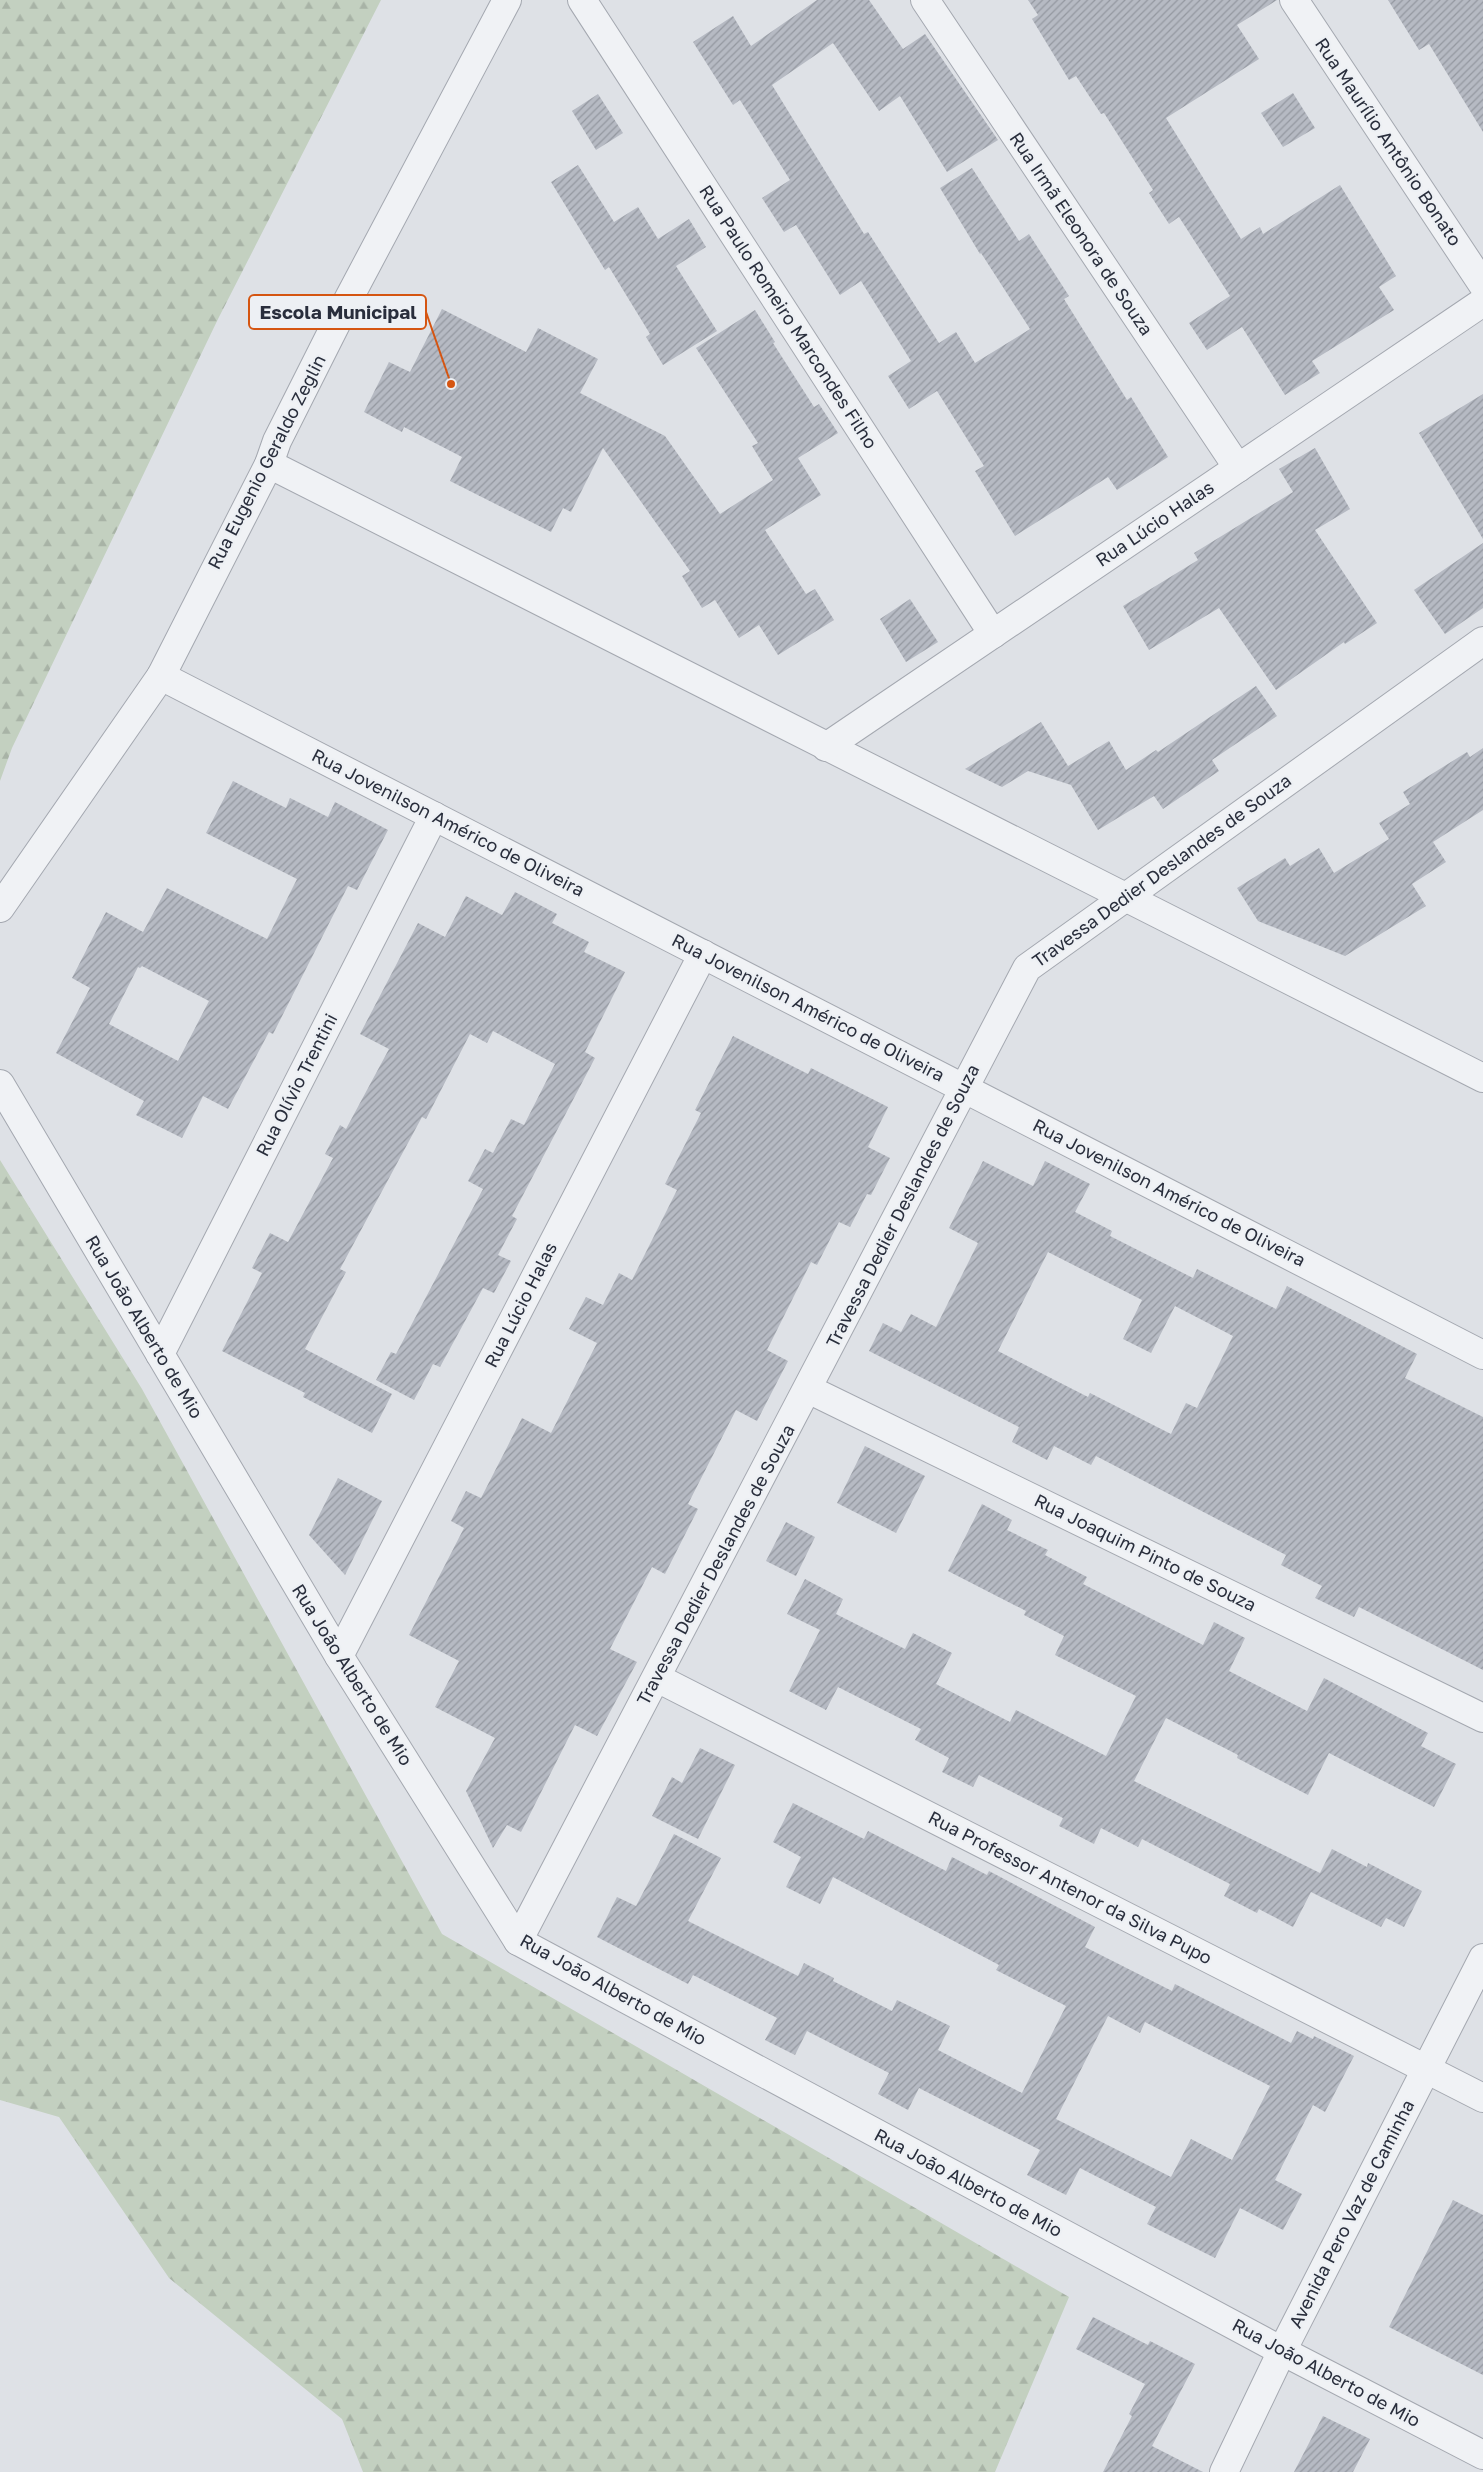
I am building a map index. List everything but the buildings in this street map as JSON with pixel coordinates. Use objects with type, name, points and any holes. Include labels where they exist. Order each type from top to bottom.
[{"type":"street","name":"Rua Eugenio Geraldo Zeglin","points":[[0,908],[161,676],[269,464],[277,442],[349,298],[508,0]]},
{"type":"street","name":"Rua Paulo Romeiro Marcondes Filho","points":[[582,0],[993,634]]},
{"type":"street","name":"Rua Irmã Eleonora de Souza","points":[[925,0],[1238,468]]},
{"type":"street","name":"Rua Maurílio Antônio Bonato","points":[[1294,0],[1483,284]]},
{"type":"street","name":"Rua Lúcio Halas","points":[[826,747],[1483,302]]},
{"type":"street","points":[[269,464],[1483,1078]]},
{"type":"street","name":"Travessa Dedier Deslandes de Souza","points":[[518,1941],[1027,968],[1483,641]]},
{"type":"street","name":"Rua Jovenilson Américo de Oliveira","points":[[161,676],[1483,1355]]},
{"type":"street","name":"Rua Olívio Trentini","points":[[160,1354],[434,816]]},
{"type":"street","name":"Rua Lúcio Halas","points":[[339,1656],[703,954]]},
{"type":"street","name":"Rua João Alberto de Mio","points":[[0,1084],[339,1656],[518,1941],[1282,2351],[1483,2455]]},
{"type":"street","name":"Rua Joaquim Pinto de Souza","points":[[808,1389],[1483,1718]]},
{"type":"street","name":"Rua Professor Antenor da Silva Pupo","points":[[657,1678],[1483,2098]]},
{"type":"street","name":"Avenida Pero Vaz de Caminha","points":[[1224,2472],[1282,2351],[1483,1958]]},
{"type":"green space","points":[[0,0],[381,0],[218,319],[12,748],[0,781]]},
{"type":"green space","points":[[0,1160],[142,1389],[442,1934],[1069,2297],[995,2472],[363,2472],[342,2419],[169,2278],[59,2117],[0,2100]]},
{"type":"place","name":"Escola Municipal","points":[[451,384]]}]
